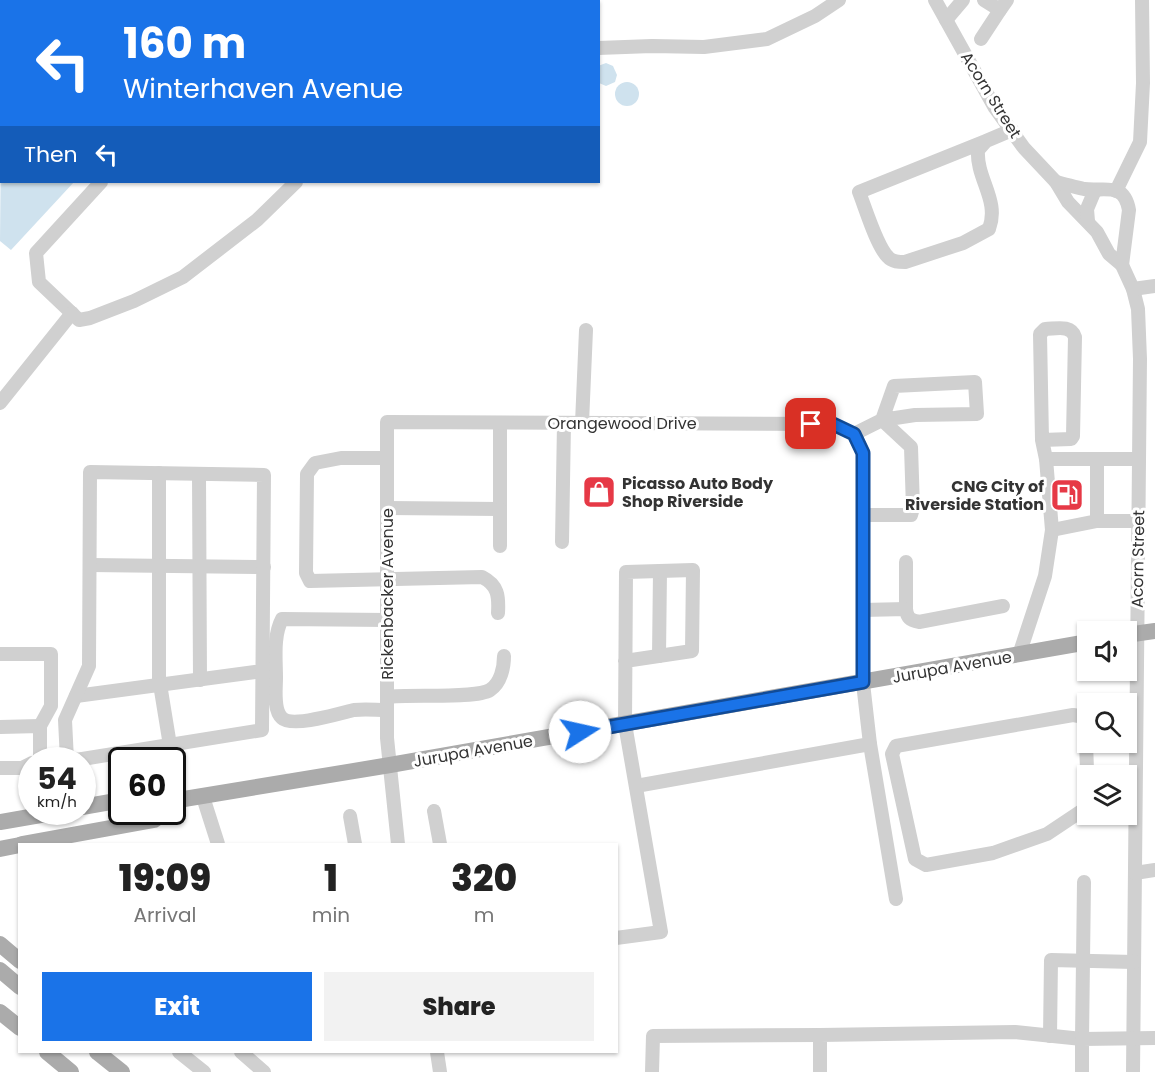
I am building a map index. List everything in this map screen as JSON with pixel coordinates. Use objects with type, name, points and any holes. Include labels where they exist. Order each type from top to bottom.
[{"type":"main road","points":[[1137,633],[1155,631]]},
{"type":"main road","name":"Jurupa Avenue","points":[[186,801],[1077,644]]},
{"type":"main road","points":[[0,822],[18,818]]},
{"type":"main road","name":"Jurupa Avenue","points":[[32,843],[127,825]]},
{"type":"main road","name":"Jurupa Avenue","points":[[0,849],[18,846]]},
{"type":"main road","points":[[0,944],[18,959]]},
{"type":"main road","points":[[0,970],[18,985]]},
{"type":"main road","points":[[0,1012],[18,1026]]},
{"type":"main road","points":[[48,1053],[71,1072]]},
{"type":"main road","points":[[98,1053],[122,1072]]},
{"type":"street","points":[[600,48],[704,47],[768,39],[815,16],[839,0]]},
{"type":"street","name":"Acorn Street","points":[[935,0],[995,108],[1024,148],[1056,182],[1068,202],[1097,232],[1109,254],[1122,265],[1133,289],[1138,309],[1140,351],[1138,521],[1133,621]]},
{"type":"street","points":[[946,21],[963,0]]},
{"type":"street","points":[[981,39],[1003,5],[984,0]]},
{"type":"street","points":[[1116,190],[1140,142],[1149,73],[1142,0]]},
{"type":"street","points":[[986,141],[978,150],[977,163],[992,205],[993,214],[989,229],[963,243],[905,262],[896,262],[887,257],[859,192],[1012,130]]},
{"type":"street","points":[[1056,182],[1095,190],[1107,188],[1123,194],[1129,210],[1122,265]]},
{"type":"street","points":[[100,183],[36,253],[39,282],[79,320],[134,301],[183,277],[257,220],[295,183]]},
{"type":"street","points":[[1088,221],[1087,209],[1095,190]]},
{"type":"street","points":[[1133,289],[1155,286]]},
{"type":"street","points":[[0,403],[72,313]]},
{"type":"street","points":[[1019,655],[1045,576],[1052,530],[1046,459],[1042,440],[1040,334],[1044,329],[1069,329],[1073,332],[1074,337],[1073,436],[1071,439],[1042,440]]},
{"type":"street","points":[[582,423],[586,330]]},
{"type":"street","points":[[1140,351],[1155,350]]},
{"type":"street","points":[[882,420],[894,386],[975,382],[977,414],[915,416],[882,420],[854,434],[863,453],[863,682],[870,744],[896,899]]},
{"type":"street","points":[[863,515],[910,515],[913,508],[910,447],[882,420]]},
{"type":"street","name":"Orangewood Drive","points":[[387,422],[833,424],[854,434]]},
{"type":"street","name":"Rickenbacker Avenue","points":[[387,422],[387,738],[399,843]]},
{"type":"street","points":[[500,423],[500,546]]},
{"type":"street","points":[[562,542],[564,423]]},
{"type":"street","points":[[387,458],[341,458],[315,463],[307,474],[306,573],[310,581],[482,577],[492,583],[499,594],[498,613]]},
{"type":"street","points":[[1046,459],[1139,459]]},
{"type":"street","points":[[1097,459],[1097,521]]},
{"type":"street","points":[[66,747],[65,720],[88,666],[90,472],[264,475],[262,730],[96,757]]},
{"type":"street","points":[[159,473],[160,686],[170,746]]},
{"type":"street","points":[[198,474],[200,680]]},
{"type":"street","points":[[387,508],[500,509]]},
{"type":"street","points":[[1052,530],[1097,521],[1138,521]]},
{"type":"street","points":[[906,562],[906,609],[911,621],[919,622],[1003,606]]},
{"type":"street","points":[[90,565],[264,567]]},
{"type":"street","points":[[618,938],[661,932],[625,724],[625,661],[626,572],[693,570],[692,651],[625,661]]},
{"type":"street","points":[[659,656],[660,571]]},
{"type":"street","points":[[863,610],[906,609]]},
{"type":"street","points":[[387,620],[282,619],[277,628],[276,660],[276,701],[280,717],[285,721],[298,721],[387,704],[476,695],[491,690],[497,682],[503,670],[504,656]]},
{"type":"street","points":[[0,654],[51,654],[51,706],[40,726],[38,747]]},
{"type":"street","points":[[75,696],[263,671]]},
{"type":"street","points":[[1077,716],[896,746],[892,754],[915,859],[926,865],[993,853],[1047,834],[1077,814]]},
{"type":"street","points":[[0,727],[40,726]]},
{"type":"street","points":[[636,786],[870,744]]},
{"type":"street","points":[[0,768],[18,768]]},
{"type":"street","points":[[203,797],[218,843]]},
{"type":"street","points":[[434,812],[440,843]]},
{"type":"street","points":[[350,816],[355,843]]},
{"type":"street","name":"Acorn Street","points":[[1133,825],[1135,873],[1133,1072]]},
{"type":"street","points":[[1135,873],[1155,870]]},
{"type":"street","points":[[1082,1072],[1084,882]]},
{"type":"street","points":[[1050,1036],[1051,960],[1134,962]]},
{"type":"street","points":[[652,1072],[653,1036],[1015,1032],[1082,1039],[1155,1038]]},
{"type":"street","points":[[820,1035],[820,1072]]},
{"type":"street","points":[[180,1053],[204,1072]]},
{"type":"street","points":[[242,1053],[264,1072]]},
{"type":"street","points":[[437,1053],[440,1072]]},
{"type":"water","points":[[606,63],[613,66],[617,75],[615,82],[606,86],[600,83],[600,65]]},
{"type":"water","points":[[627,82],[632,83],[638,89],[638,99],[632,105],[627,106],[622,105],[616,99],[615,94],[616,89],[622,83]]},
{"type":"water","points":[[1,183],[73,183],[11,250],[0,241]]},
{"type":"place","name":"Picasso Auto Body Shop Riverside","points":[[599,492]]},
{"type":"place","name":"CNG City of Riverside Station","points":[[1067,495]]},
{"type":"route","points":[[580,732],[863,682],[863,453],[854,434],[833,424],[811,424]]}]
